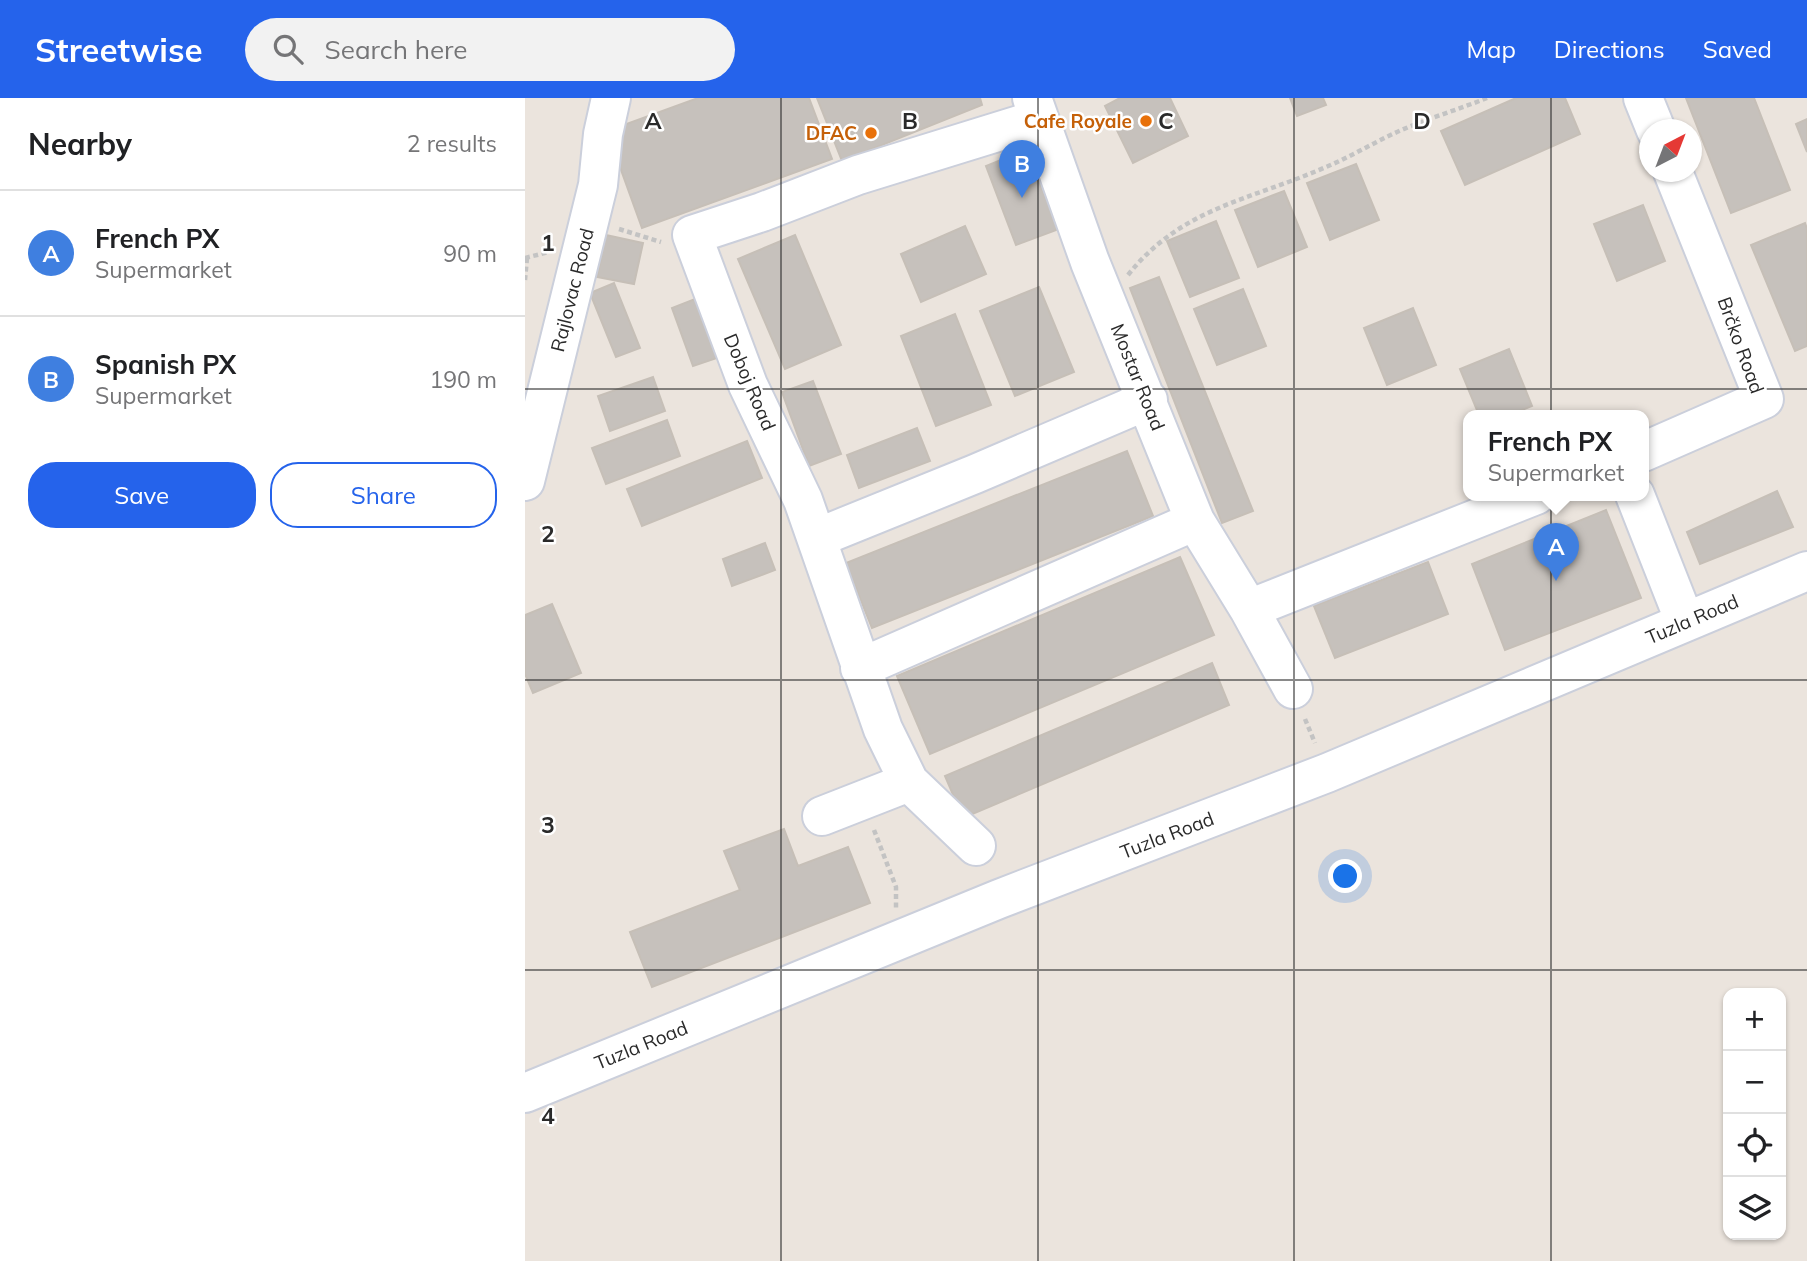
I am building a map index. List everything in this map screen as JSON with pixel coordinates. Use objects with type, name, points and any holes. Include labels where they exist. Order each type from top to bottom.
[{"type":"lane","name":"Rajlovac Road","points":[[525,481],[598,186],[611,98]]},
{"type":"lane","points":[[1643,98],[1652,119]]},
{"type":"lane","name":"Mostar Road","points":[[1035,108],[1090,262],[1195,521],[1249,609],[1293,689]]},
{"type":"lane","name":"Doboj Road","points":[[977,846],[909,782],[883,729],[803,500],[748,385],[692,235],[762,212],[1035,108]]},
{"type":"lane","name":"Brčko Road","points":[[1649,449],[1764,398],[1677,182]]},
{"type":"lane","points":[[817,538],[1148,400]]},
{"type":"lane","points":[[1249,609],[1521,501]]},
{"type":"lane","points":[[1637,501],[1685,622]]},
{"type":"lane","points":[[860,668],[1195,521]]},
{"type":"lane","name":"Tuzla Road","points":[[525,1093],[999,899],[1327,773],[1807,570]]},
{"type":"lane","points":[[822,816],[909,782]]},
{"type":"path","points":[[1104,295],[1120,285],[1138,261],[1155,245],[1193,219],[1225,204],[1325,168],[1398,131],[1487,98]]},
{"type":"path","points":[[525,280],[527,258]]},
{"type":"path","points":[[1293,689],[1327,773]]},
{"type":"path","points":[[862,800],[896,887],[897,918],[905,939]]},
{"type":"building","points":[[698,98],[809,98],[832,159],[642,228],[607,131]]},
{"type":"building","name":"DFAC","points":[[817,98],[980,98],[982,105],[842,161]]},
{"type":"building","name":"Cafe Royale","points":[[1120,98],[1170,98],[1188,136],[1133,163],[1105,106]]},
{"type":"building","points":[[1290,98],[1323,98],[1326,105],[1297,116]]},
{"type":"building","points":[[1516,98],[1565,98],[1580,134],[1465,185],[1441,131]]},
{"type":"building","points":[[1686,98],[1754,98],[1790,190],[1731,213],[1702,139],[1702,119],[1694,119]]},
{"type":"building","points":[[1807,119],[1807,152],[1796,124]]},
{"type":"building","points":[[1026,150],[1059,229],[1016,245],[986,166]]},
{"type":"building","points":[[1356,164],[1379,220],[1330,240],[1307,183]]},
{"type":"building","points":[[1284,191],[1307,247],[1258,267],[1235,210]]},
{"type":"building","points":[[1643,205],[1665,261],[1617,281],[1594,224]]},
{"type":"building","points":[[1216,221],[1239,278],[1190,297],[1167,241]]},
{"type":"building","points":[[1805,223],[1807,346],[1795,351],[1751,245]]},
{"type":"building","points":[[965,226],[986,274],[921,302],[901,254]]},
{"type":"building","points":[[606,235],[643,243],[634,284],[597,277]]},
{"type":"building","points":[[795,235],[841,345],[785,369],[738,259]]},
{"type":"building","points":[[1159,277],[1253,511],[1222,523],[1130,288]]},
{"type":"building","points":[[614,283],[640,348],[616,357],[590,293]]},
{"type":"building","points":[[1039,287],[1074,372],[1015,396],[980,311]]},
{"type":"building","points":[[1243,289],[1266,346],[1217,365],[1194,309]]},
{"type":"building","points":[[695,299],[717,358],[693,366],[672,308]]},
{"type":"building","points":[[1413,308],[1436,365],[1387,385],[1364,328]]},
{"type":"building","points":[[955,314],[991,405],[936,426],[901,336]]},
{"type":"building","points":[[1509,349],[1532,406],[1522,410],[1477,410],[1460,369]]},
{"type":"building","points":[[653,377],[665,411],[610,431],[598,396]]},
{"type":"building","points":[[813,381],[841,454],[809,466],[782,392]]},
{"type":"building","points":[[667,420],[680,456],[606,484],[592,448]]},
{"type":"building","points":[[917,428],[930,461],[859,488],[847,455]]},
{"type":"building","points":[[747,441],[762,478],[642,526],[627,489]]},
{"type":"building","points":[[1127,451],[1153,516],[872,628],[846,563]]},
{"type":"building","points":[[1777,491],[1793,527],[1700,564],[1687,532]]},
{"type":"building","points":[[1606,510],[1641,598],[1505,650],[1472,564]]},
{"type":"building","points":[[765,543],[775,570],[732,586],[723,559]]},
{"type":"building","points":[[1180,557],[1214,635],[930,754],[897,676]]},
{"type":"building","points":[[1428,562],[1448,614],[1335,658],[1314,606]]},
{"type":"building","points":[[552,604],[581,673],[533,693],[525,674],[525,615]]},
{"type":"building","points":[[1212,663],[1229,705],[963,818],[945,776]]},
{"type":"building","points":[[784,829],[798,866],[848,847],[870,903],[652,987],[630,932],[740,890],[724,851]]},
{"type":"place","name":"Cafe Royale","points":[[1146,121]]},
{"type":"place","name":"DFAC","points":[[871,133]]},
{"type":"place","name":"Spanish PX","points":[[1022,198]]},
{"type":"place","name":"French PX","points":[[1556,581]]}]
